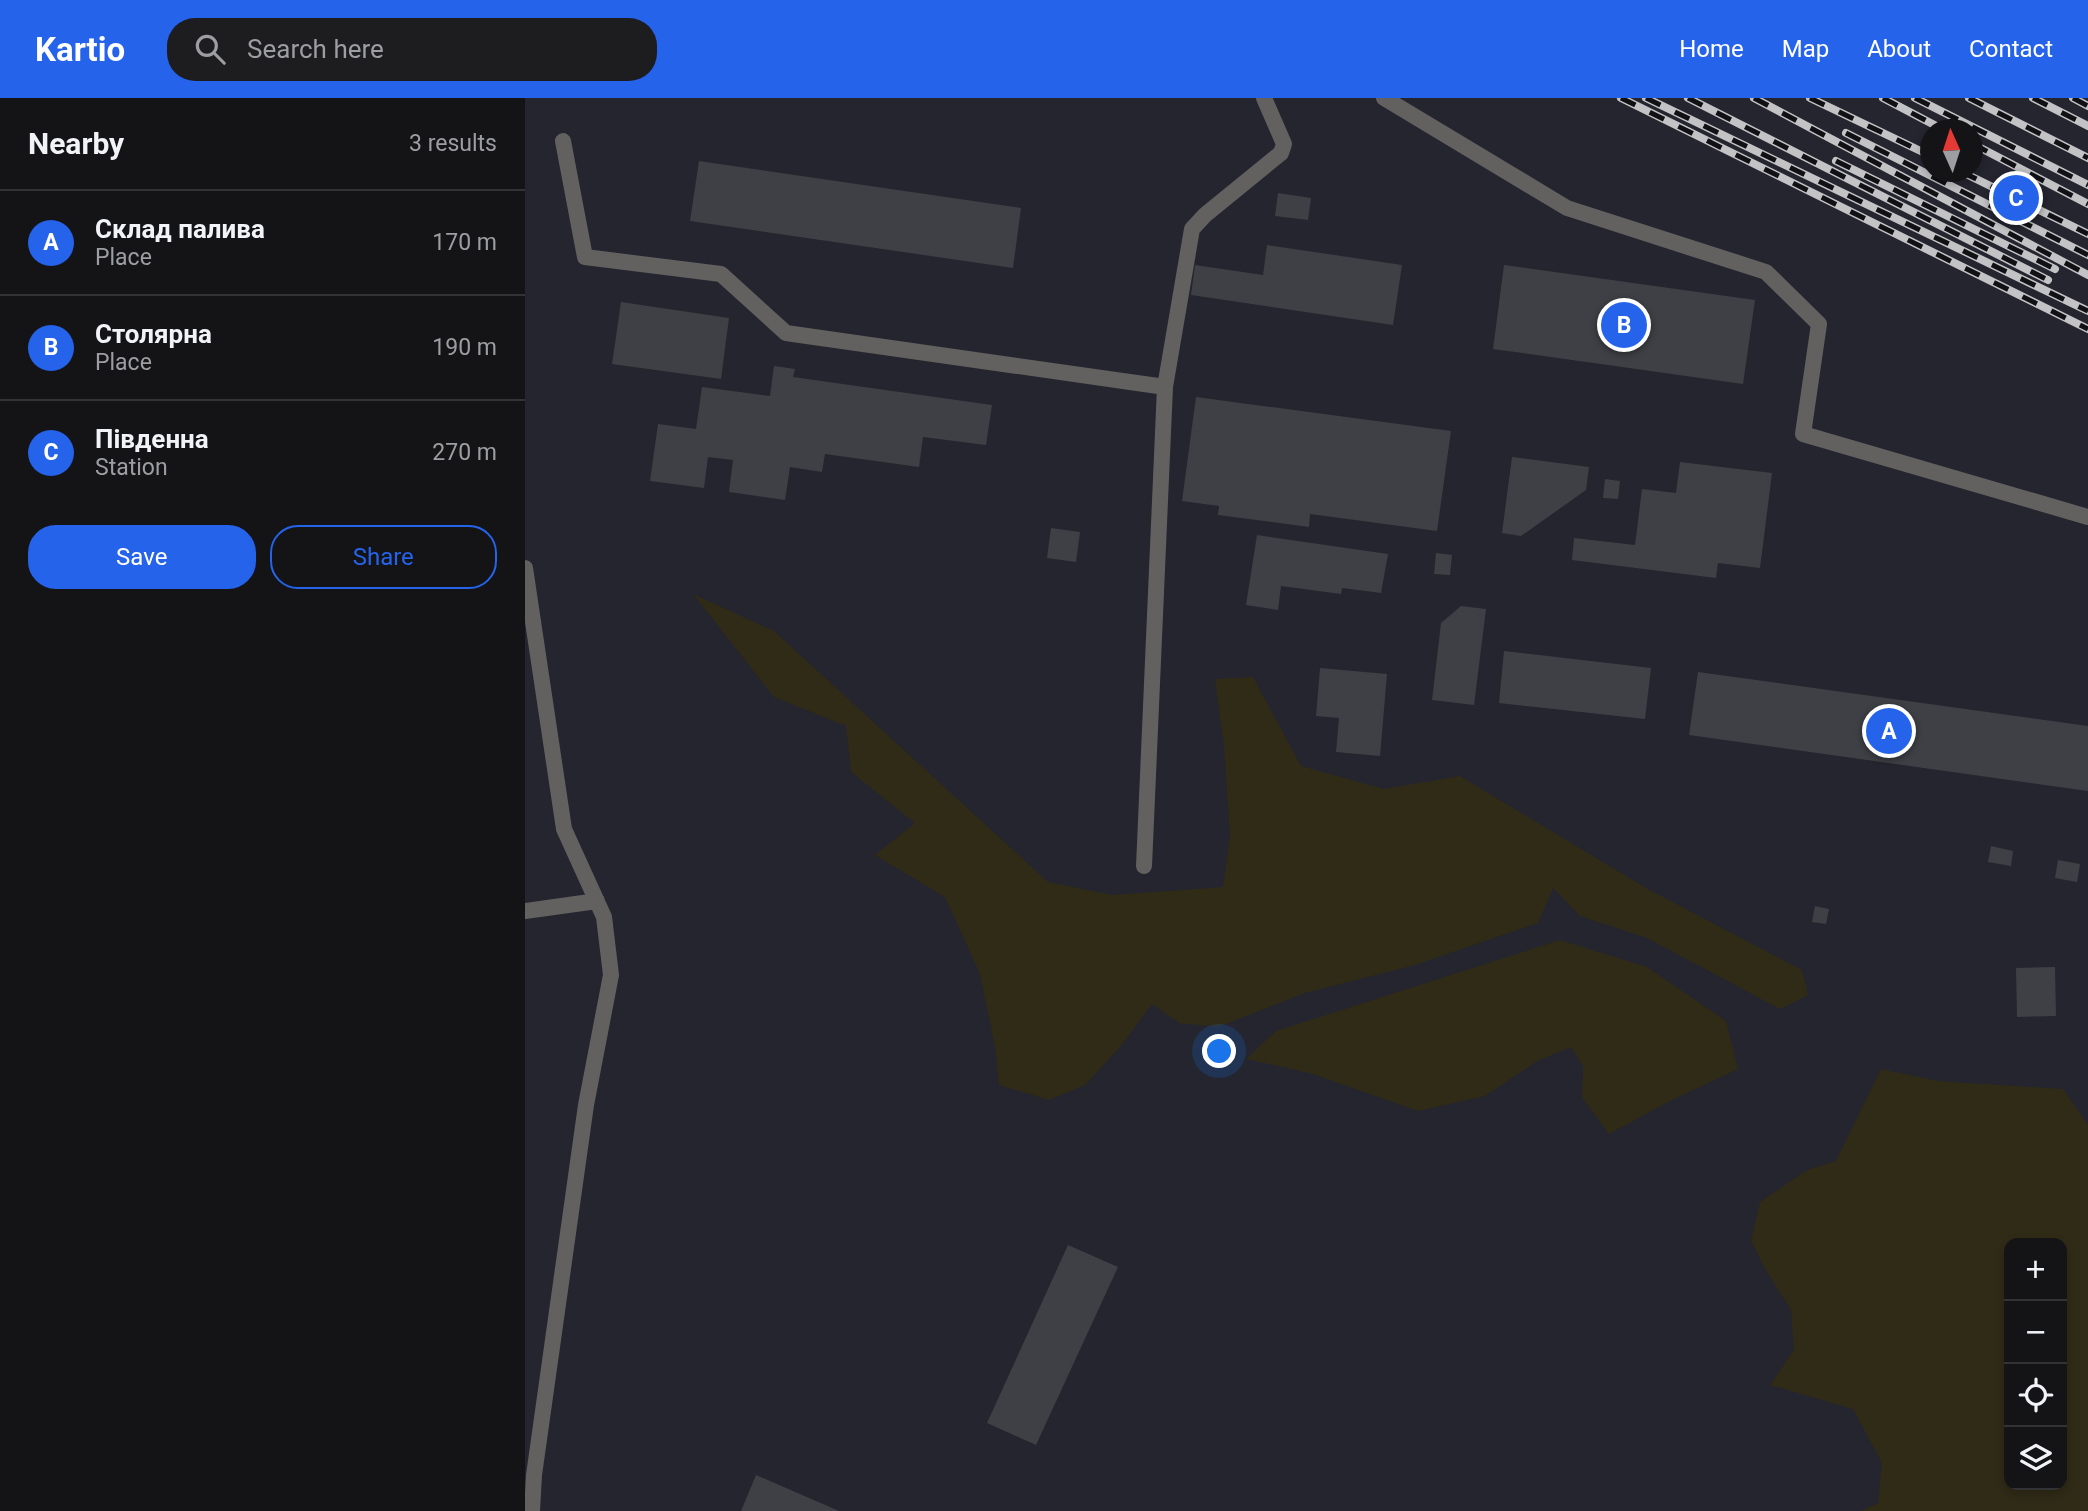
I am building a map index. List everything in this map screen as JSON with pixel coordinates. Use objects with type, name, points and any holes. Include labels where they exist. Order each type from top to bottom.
[{"type":"lane","points":[[1144,866],[1165,387],[1192,229],[1205,215],[1281,153],[1284,144],[1264,98]]},
{"type":"lane","points":[[1384,98],[1567,208],[1766,272],[1819,324],[1803,434],[2088,517]]},
{"type":"lane","points":[[563,141],[585,257],[722,274],[786,333],[1165,387]]},
{"type":"lane","points":[[525,568],[563,829],[604,917],[611,975],[586,1105],[534,1475],[532,1511]]},
{"type":"lane","points":[[525,911],[597,901]]},
{"type":"shaded area","points":[[525,98],[2088,98],[2088,1511],[525,1511]]},
{"type":"shaded area","points":[[693,594],[774,631],[1048,882],[1112,895],[1223,887],[1230,835],[1224,747],[1215,679],[1253,677],[1301,766],[1384,789],[1460,776],[1646,888],[1802,970],[1808,995],[1780,1009],[1647,938],[1580,916],[1553,888],[1538,923],[1415,965],[1305,993],[1218,1027],[1179,1023],[1152,1004],[1120,1047],[1085,1085],[1049,1100],[999,1085],[995,1047],[980,974],[945,897],[875,855],[915,823],[851,772],[846,726],[774,697]]},
{"type":"shaded area","points":[[1560,940],[1647,967],[1726,1021],[1738,1069],[1609,1134],[1582,1097],[1583,1066],[1571,1047],[1537,1061],[1485,1096],[1418,1111],[1313,1074],[1246,1059],[1276,1031]]},
{"type":"shaded area","points":[[1881,1069],[1938,1081],[2063,1089],[2088,1125],[2088,1511],[1861,1511],[1878,1503],[1882,1463],[1853,1409],[1770,1385],[1794,1350],[1791,1310],[1765,1269],[1751,1240],[1760,1202],[1807,1170],[1836,1161]]},
{"type":"building","points":[[699,161],[1021,208],[1013,268],[690,221]]},
{"type":"building","points":[[1278,193],[1311,198],[1308,220],[1275,216]]},
{"type":"building","points":[[1267,245],[1402,265],[1393,325],[1191,295],[1195,265],[1263,275]]},
{"type":"building","points":[[1504,265],[1755,300],[1743,384],[1493,349]]},
{"type":"building","points":[[621,302],[729,318],[721,379],[612,364]]},
{"type":"building","points":[[774,366],[795,369],[793,377],[992,405],[986,445],[923,437],[919,467],[825,454],[822,472],[790,467],[785,500],[729,492],[733,460],[708,457],[704,488],[650,481],[658,424],[696,429],[702,387],[770,396]]},
{"type":"building","points":[[1196,397],[1451,431],[1437,531],[1310,514],[1309,527],[1218,515],[1219,506],[1182,501]]},
{"type":"building","points":[[1512,457],[1589,467],[1586,490],[1521,536],[1502,533]]},
{"type":"building","points":[[1680,462],[1772,473],[1760,568],[1718,563],[1716,578],[1572,560],[1574,538],[1635,545],[1642,489],[1676,493]]},
{"type":"building","points":[[1605,479],[1620,481],[1618,499],[1603,498]]},
{"type":"building","points":[[1051,528],[1080,532],[1076,562],[1047,558]]},
{"type":"building","points":[[1257,535],[1388,554],[1381,593],[1342,588],[1341,594],[1281,586],[1278,610],[1246,605]]},
{"type":"building","points":[[1436,553],[1452,555],[1450,575],[1434,574]]},
{"type":"building","points":[[1461,606],[1486,609],[1474,705],[1432,700],[1441,623]]},
{"type":"building","points":[[1504,651],[1651,668],[1645,719],[1499,703]]},
{"type":"building","points":[[1320,668],[1387,674],[1380,756],[1336,752],[1339,718],[1316,716]]},
{"type":"building","points":[[1698,672],[2088,726],[2088,791],[1689,735]]},
{"type":"building","points":[[1991,846],[2013,851],[2011,866],[1988,862]]},
{"type":"building","points":[[2058,860],[2080,864],[2077,882],[2055,878]]},
{"type":"building","points":[[1815,906],[1829,909],[1826,924],[1812,922]]},
{"type":"building","points":[[2055,967],[2056,1016],[2017,1017],[2016,968]]},
{"type":"building","points":[[1068,1245],[1118,1267],[1036,1445],[987,1423]]},
{"type":"building","points":[[756,1475],[839,1511],[741,1511]]},
{"type":"railway","points":[[1621,98],[2088,329]]},
{"type":"railway","points":[[1646,98],[2088,311]]},
{"type":"railway","points":[[1688,98],[2048,280]]},
{"type":"railway","points":[[1754,98],[2088,275]]},
{"type":"railway","points":[[1810,98],[1920,151]]},
{"type":"railway","points":[[1883,98],[1923,119]]},
{"type":"railway","points":[[1915,98],[2088,185]]},
{"type":"railway","points":[[1969,98],[2088,158]]},
{"type":"railway","points":[[2033,98],[2088,126]]},
{"type":"railway","points":[[2073,98],[2088,106]]},
{"type":"railway","points":[[1846,133],[2088,255]]},
{"type":"railway","points":[[1983,149],[2088,204]]},
{"type":"railway","points":[[1836,161],[2055,269]]},
{"type":"railway","points":[[1982,182],[2088,234]]},
{"type":"place","name":"Південна","points":[[2016,198]]},
{"type":"place","name":"Столярна","points":[[1624,325]]},
{"type":"place","name":"Склад палива","points":[[1889,731]]}]
